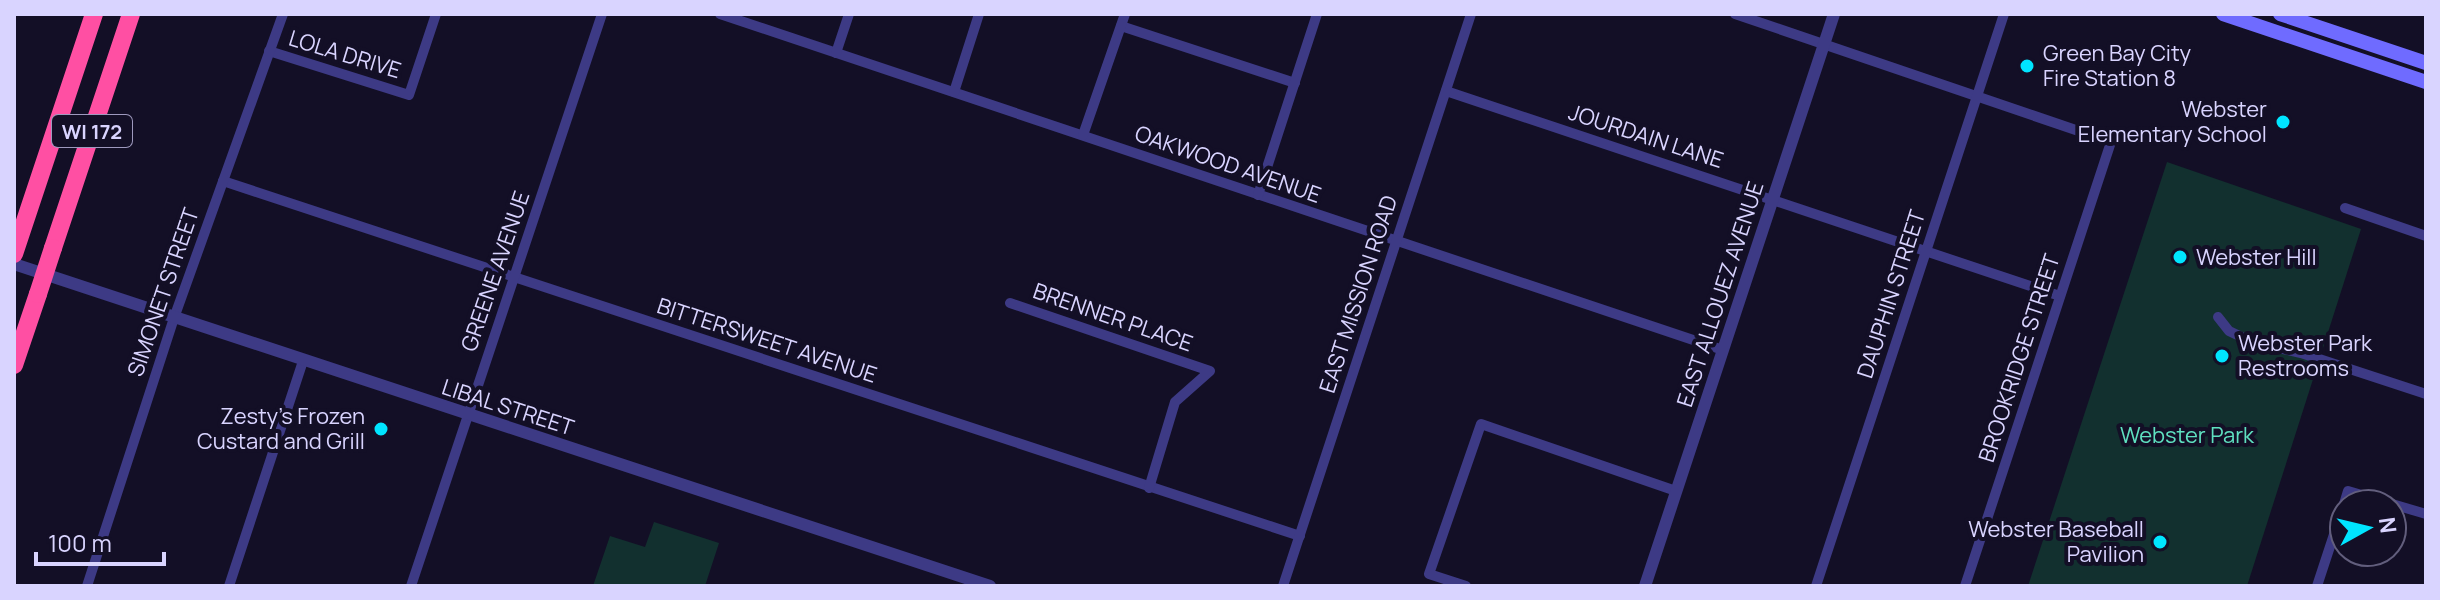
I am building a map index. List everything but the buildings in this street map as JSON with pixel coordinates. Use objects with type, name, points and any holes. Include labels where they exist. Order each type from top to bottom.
[{"type":"highway","name":"WI 172","points":[[17,246],[94,14]]},
{"type":"highway","name":"WI 172","points":[[14,365],[131,14]]},
{"type":"main road","points":[[2223,14],[2426,82]]},
{"type":"main road","points":[[2280,14],[2426,63]]},
{"type":"street","name":"SIMONET STREET","points":[[87,586],[174,318],[283,14]]},
{"type":"street","name":"LOLA DRIVE","points":[[269,51],[409,95],[436,14]]},
{"type":"street","name":"GREENE AVENUE","points":[[411,586],[602,14]]},
{"type":"street","name":"OAKWOOD AVENUE","points":[[723,14],[1396,243],[1723,350]]},
{"type":"street","points":[[836,53],[849,14]]},
{"type":"street","points":[[954,92],[979,14]]},
{"type":"street","points":[[1083,135],[1125,14]]},
{"type":"street","points":[[1258,195],[1317,14]]},
{"type":"street","points":[[1735,14],[1977,95]]},
{"type":"street","name":"EAST ALLOUEZ AVENUE","points":[[1645,586],[1834,14]]},
{"type":"street","name":"DAUPHIN STREET","points":[[1816,586],[2004,14]]},
{"type":"street","name":"EAST MISSION ROAD","points":[[1283,586],[1469,15]]},
{"type":"street","points":[[1121,26],[1295,83]]},
{"type":"street","name":"JOURDAIN LANE","points":[[1446,91],[2060,296]]},
{"type":"street","name":"BROOKRIDGE STREET","points":[[1965,586],[2111,142],[1977,95]]},
{"type":"street","name":"BITTERSWEET AVENUE","points":[[223,181],[1300,536]]},
{"type":"street","points":[[2345,208],[2426,236]]},
{"type":"street","name":"LIBAL STREET","points":[[14,264],[990,586]]},
{"type":"street","name":"BRENNER PLACE","points":[[1010,303],[1210,371],[1175,402],[1149,488]]},
{"type":"street","points":[[2218,317],[2238,337],[2301,353],[2426,394]]},
{"type":"street","points":[[229,586],[303,361]]},
{"type":"street","points":[[1466,586],[1429,574],[1481,424],[1676,491]]},
{"type":"street","points":[[2317,586],[2328,553]]},
{"type":"green space","name":"Webster Park","points":[[2167,162],[2361,229],[2247,586],[2028,586]]},
{"type":"green space","points":[[654,522],[719,543],[705,586],[593,586],[610,536],[645,547]]},
{"type":"place","name":"Green Bay City Fire Station 8","points":[[2027,66]]},
{"type":"place","name":"Webster Elementary School","points":[[2283,122]]},
{"type":"place","name":"Webster Hill","points":[[2180,257]]},
{"type":"place","name":"Webster Park Restrooms","points":[[2222,356]]},
{"type":"place","name":"Zesty's Frozen Custard and Grill","points":[[381,429]]},
{"type":"place","name":"Webster Baseball Pavilion","points":[[2160,542]]}]
